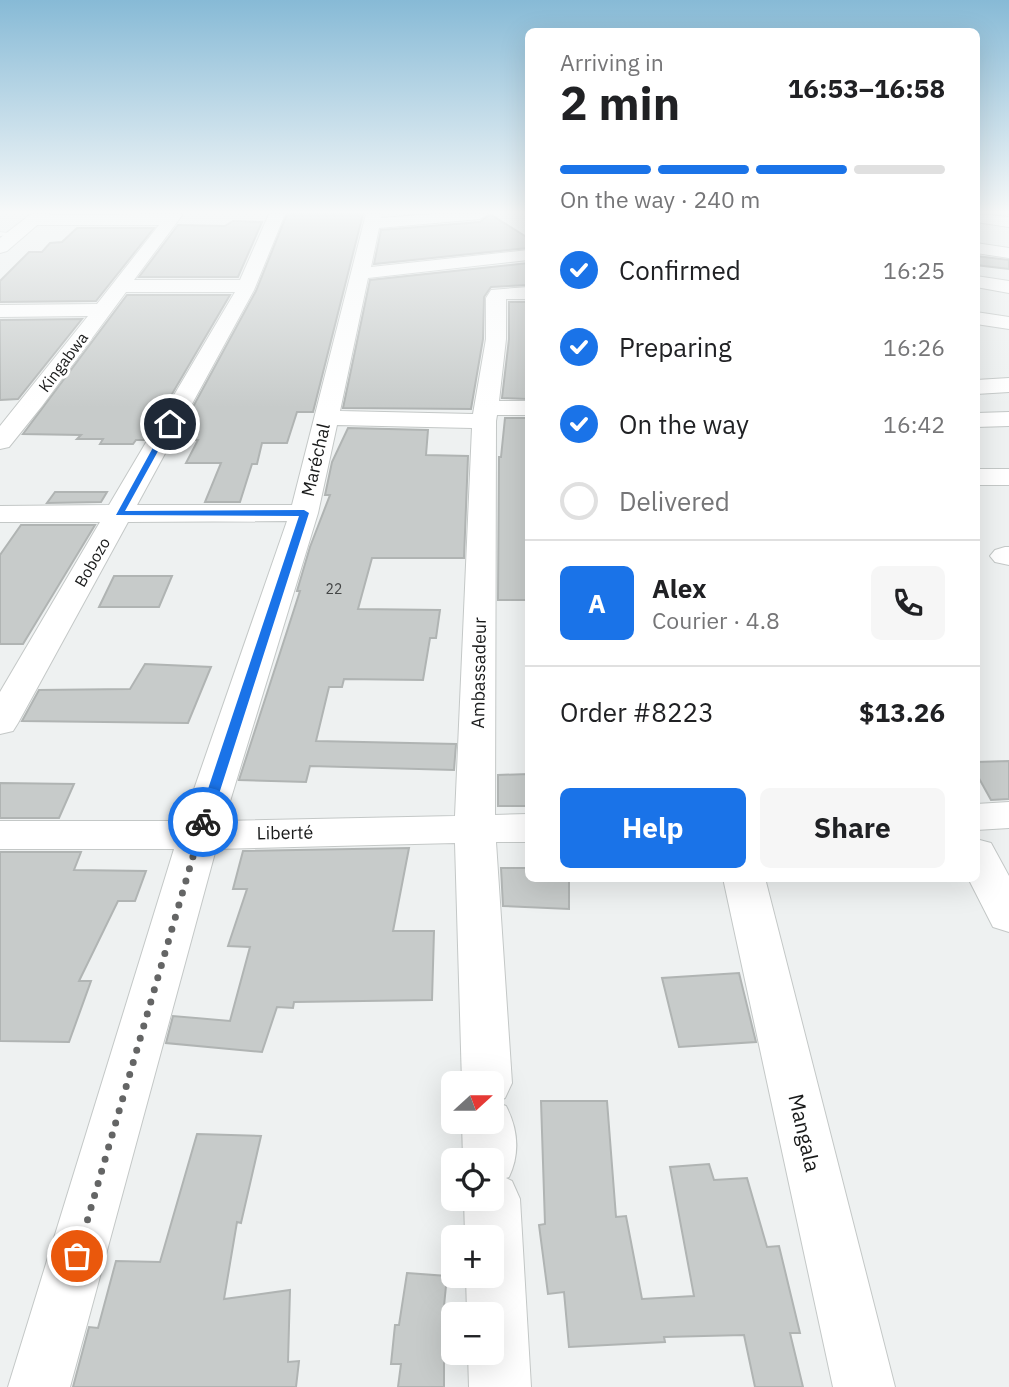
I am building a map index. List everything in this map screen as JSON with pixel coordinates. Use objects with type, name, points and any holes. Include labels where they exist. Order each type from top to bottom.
[{"type":"street","name":"Kingabwa","points":[[0,442],[127,279]]},
{"type":"street","name":"Bobozo","points":[[0,723],[250,279]]},
{"type":"street","name":"Maréchal","points":[[39,1387],[199,835],[304,513],[362,279]]},
{"type":"street","points":[[980,282],[1009,287]]},
{"type":"street","points":[[122,286],[247,286]]},
{"type":"street","name":"Ambassadeur","points":[[485,1071],[475,829],[485,415],[496,339],[496,298],[498,294],[525,293]]},
{"type":"street","points":[[0,311],[103,310]]},
{"type":"street","points":[[980,319],[1009,326]]},
{"type":"street","points":[[980,330],[1009,326]]},
{"type":"street","points":[[0,402],[34,401]]},
{"type":"street","points":[[326,418],[485,415],[525,408]]},
{"type":"street","points":[[980,420],[1009,419]]},
{"type":"street","points":[[980,477],[1009,477]]},
{"type":"street","points":[[0,514],[304,513]]},
{"type":"street","points":[[986,819],[1009,916]]},
{"type":"street","name":"Liberté","points":[[0,835],[199,835],[525,828]]},
{"type":"street","name":"Mangala","points":[[745,882],[864,1387]]},
{"type":"street","points":[[493,1211],[500,1387]]},
{"type":"building","points":[[2,279],[114,279],[96,301],[0,302]]},
{"type":"building","points":[[261,279],[347,279],[313,412],[297,412],[287,443],[262,443],[257,464],[252,464],[240,502],[205,502],[221,463],[186,463],[198,440],[175,440]]},
{"type":"building","points":[[525,279],[525,285],[491,287],[484,297],[483,339],[471,409],[343,408],[370,280]]},
{"type":"building","points":[[127,295],[230,295],[145,440],[136,440],[133,444],[100,444],[103,439],[77,439],[81,435],[23,434]]},
{"type":"building","points":[[509,302],[525,302],[525,399],[502,398],[509,339]]},
{"type":"building","points":[[82,319],[18,399],[0,400],[0,320]]},
{"type":"building","points":[[505,418],[525,418],[525,600],[498,600],[499,457]]},
{"type":"building","points":[[348,428],[428,430],[426,455],[468,456],[464,558],[372,558],[358,609],[440,610],[436,638],[430,638],[423,680],[344,679],[342,687],[329,687],[316,741],[456,744],[454,770],[310,766],[306,782],[239,780],[300,591],[297,591],[310,547],[330,495],[325,495],[332,462]]},
{"type":"building","points":[[55,492],[107,492],[101,502],[47,503]]},
{"type":"building","points":[[21,525],[95,525],[23,644],[0,644],[0,555]]},
{"type":"building","points":[[114,576],[172,576],[159,607],[99,607]]},
{"type":"building","points":[[145,664],[211,667],[188,723],[22,721],[39,690],[130,689]]},
{"type":"building","points":[[1009,761],[1009,799],[991,800],[980,780],[980,762]]},
{"type":"building","points":[[525,774],[525,806],[498,806],[498,775]]},
{"type":"building","points":[[0,783],[74,784],[59,818],[0,818]]},
{"type":"building","points":[[409,848],[393,931],[434,931],[432,1000],[294,1002],[293,1008],[277,1007],[262,1052],[166,1043],[173,1016],[230,1021],[250,947],[228,946],[247,889],[233,889],[243,851]]},
{"type":"building","points":[[0,852],[81,852],[74,870],[146,871],[135,901],[118,901],[79,981],[91,981],[69,1042],[0,1041]]},
{"type":"building","points":[[501,868],[525,868],[525,882],[569,882],[569,909],[503,906]]},
{"type":"building","points":[[739,973],[756,1042],[679,1047],[662,978]]},
{"type":"building","points":[[541,1101],[607,1101],[616,1217],[626,1216],[642,1299],[694,1296],[670,1167],[709,1164],[714,1180],[747,1178],[767,1247],[779,1246],[800,1333],[790,1333],[803,1387],[755,1387],[744,1335],[664,1337],[665,1342],[569,1347],[564,1292],[548,1294],[539,1225],[545,1224]]},
{"type":"building","points":[[197,1134],[261,1136],[241,1223],[237,1222],[224,1299],[290,1290],[288,1362],[299,1361],[296,1387],[73,1387],[89,1327],[98,1328],[116,1261],[160,1262]]},
{"type":"building","points":[[407,1273],[441,1276],[441,1288],[446,1288],[444,1302],[441,1302],[441,1365],[444,1365],[444,1387],[398,1387],[401,1364],[391,1364],[395,1325],[399,1325]]},
{"type":"way so far","points":[[77,1256],[203,822]]},
{"type":"route","points":[[170,424],[119,513],[304,513],[203,822]]}]
